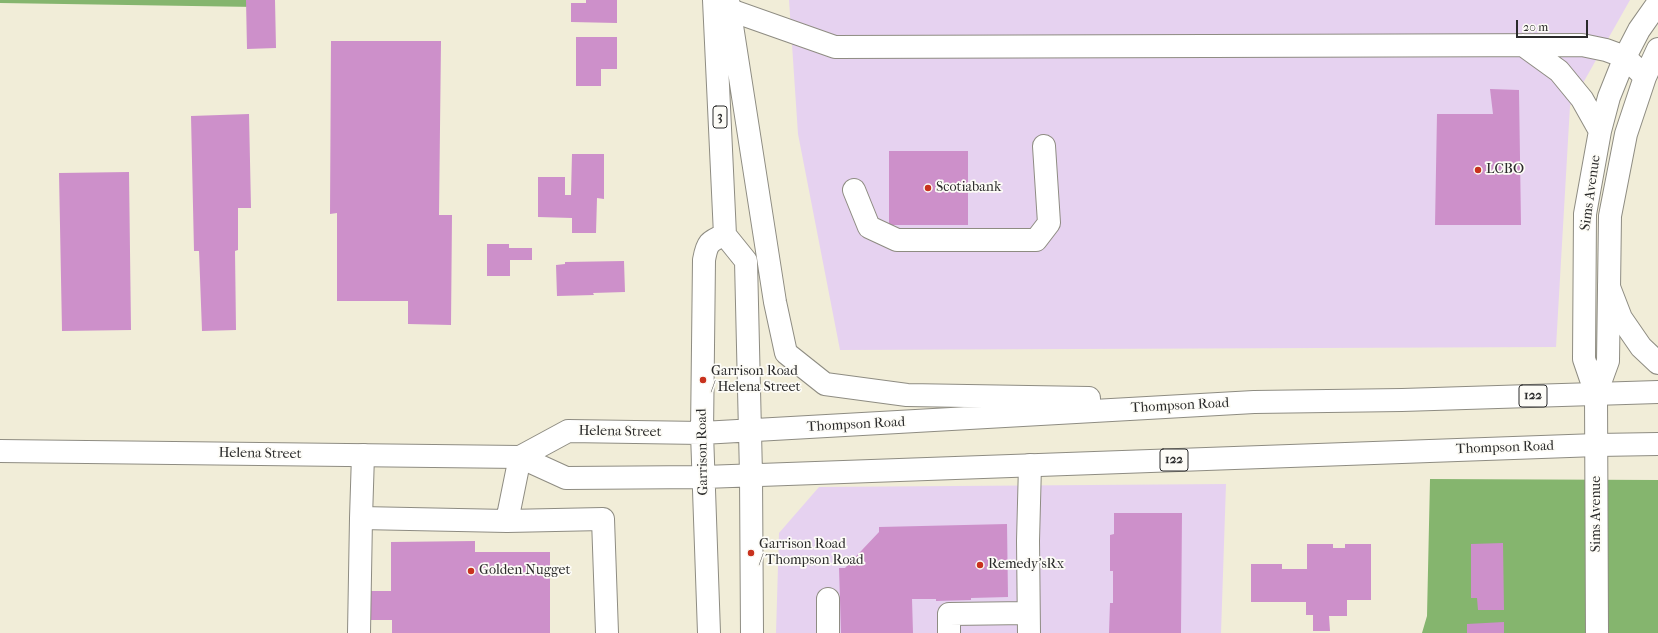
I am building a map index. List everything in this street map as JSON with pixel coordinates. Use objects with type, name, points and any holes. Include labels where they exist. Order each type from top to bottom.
[{"type":"main road","points":[[724,3],[835,47],[1582,45],[1606,50],[1625,57],[1645,77]]},
{"type":"main road","points":[[724,3],[775,302],[786,353],[825,384],[907,395],[1254,402]]},
{"type":"main road","name":"3","points":[[724,3],[725,235]]},
{"type":"main road","name":"Sims Avenue","points":[[1597,633],[1596,394],[1584,359],[1585,214],[1600,131],[1609,97],[1625,57],[1639,30],[1658,3]]},
{"type":"main road","points":[[1523,45],[1559,71],[1582,99],[1600,131]]},
{"type":"main road","name":"Sims Avenue","points":[[1596,394],[1608,361],[1610,216],[1626,134],[1645,77],[1658,49]]},
{"type":"main road","points":[[854,190],[869,226],[897,240],[1036,240],[1049,223],[1044,146]]},
{"type":"main road","points":[[725,235],[746,261],[751,475],[752,633]]},
{"type":"main road","name":"Garrison Road","points":[[709,633],[702,433],[704,260],[706,249],[710,242],[725,235]]},
{"type":"main road","points":[[1609,287],[1621,318],[1641,347],[1658,363]]},
{"type":"main road","name":"Thompson Road","points":[[702,433],[749,432],[1254,402],[1402,400],[1658,392]]},
{"type":"main road","name":"Helena Street","points":[[520,457],[568,431],[702,433]]},
{"type":"main road","name":"Thompson Road","points":[[704,477],[1597,444],[1658,444]]},
{"type":"main road","name":"Helena Street","points":[[0,451],[520,457],[566,478],[704,477]]},
{"type":"main road","points":[[359,633],[363,455]]},
{"type":"main road","points":[[507,521],[520,457]]},
{"type":"main road","points":[[949,633],[949,614],[1029,623],[1028,541],[1030,465]]},
{"type":"main road","points":[[361,518],[507,521],[603,520],[606,633]]},
{"type":"main road","points":[[828,599],[828,633]]},
{"type":"shaded area","points":[[789,0],[1630,0],[1570,106],[1556,347],[840,350],[798,134]]},
{"type":"shaded area","points":[[1226,484],[1221,633],[776,633],[779,533],[819,487]]},
{"type":"green space","points":[[0,0],[268,0],[256,7],[0,3]]},
{"type":"green space","points":[[1430,479],[1658,480],[1658,633],[1422,633],[1427,616]]},
{"type":"building","points":[[246,0],[275,0],[276,48],[247,49]]},
{"type":"building","points":[[586,0],[617,0],[617,23],[571,22],[571,3],[586,3]]},
{"type":"building","points":[[576,37],[617,37],[617,69],[601,69],[601,86],[576,86]]},
{"type":"building","points":[[331,41],[441,41],[439,215],[452,215],[451,325],[408,324],[408,301],[337,301],[337,213],[330,214]]},
{"type":"building","name":"LCBO","points":[[1490,89],[1519,90],[1521,225],[1435,225],[1437,114],[1493,114]]},
{"type":"building","points":[[249,114],[251,208],[238,208],[238,250],[235,251],[236,330],[202,331],[199,251],[194,251],[191,116]]},
{"type":"building","name":"Scotiabank","points":[[889,151],[968,151],[968,225],[889,225]]},
{"type":"building","points":[[572,154],[604,154],[604,199],[597,198],[596,233],[572,233],[572,218],[538,217],[538,177],[565,177],[565,195],[571,195]]},
{"type":"building","points":[[129,172],[131,330],[62,331],[59,173]]},
{"type":"building","points":[[487,244],[509,244],[509,248],[532,248],[532,260],[510,260],[510,276],[487,276]]},
{"type":"building","points":[[624,261],[625,292],[557,296],[556,265],[565,264],[565,262]]},
{"type":"building","points":[[1114,513],[1182,513],[1181,633],[1109,633],[1110,603],[1113,603],[1113,571],[1110,571],[1110,535],[1114,534]]},
{"type":"building","points":[[1007,524],[1008,597],[936,601],[936,599],[912,599],[913,633],[841,633],[839,568],[845,568],[879,532],[879,527]]},
{"type":"building","name":"Golden Nugget","points":[[475,541],[475,552],[550,552],[550,633],[392,633],[392,620],[367,620],[367,591],[391,591],[391,542]]},
{"type":"building","points":[[1503,543],[1504,610],[1478,610],[1477,598],[1471,598],[1471,544]]},
{"type":"building","points":[[1307,544],[1333,544],[1333,548],[1345,548],[1345,544],[1371,544],[1371,600],[1347,600],[1347,616],[1329,616],[1330,631],[1313,631],[1313,615],[1306,615],[1306,602],[1251,602],[1251,564],[1282,564],[1282,569],[1307,569]]},
{"type":"building","points":[[1504,622],[1504,633],[1467,633],[1467,624]]},
{"type":"place","name":"LCBO","points":[[1478,170]]},
{"type":"place","name":"Scotiabank","points":[[928,188]]},
{"type":"place","name":"Garrison Road / Helena Street","points":[[703,380]]},
{"type":"place","name":"Garrison Road / Thompson Road","points":[[751,553]]},
{"type":"place","name":"Remedy'sRx","points":[[980,565]]},
{"type":"place","name":"Golden Nugget","points":[[471,571]]}]
